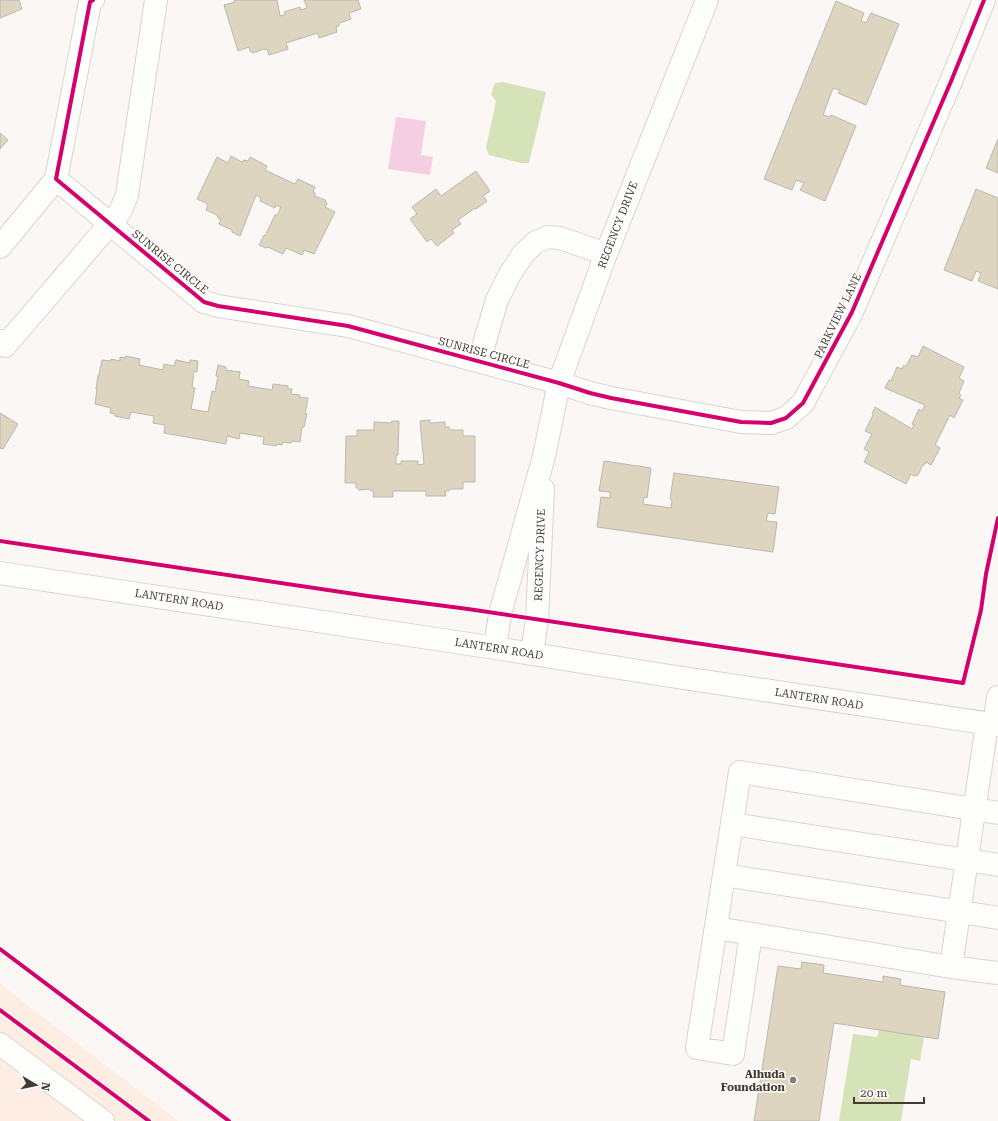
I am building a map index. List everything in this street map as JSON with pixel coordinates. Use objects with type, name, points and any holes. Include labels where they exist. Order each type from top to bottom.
[{"type":"street","points":[[0,341],[5,346],[120,212],[127,195],[156,0]]},
{"type":"street","name":"REGENCY DRIVE","points":[[495,648],[500,614],[544,456],[559,383],[606,254],[707,0]]},
{"type":"street","name":"PARKVIEW LANE","points":[[559,383],[611,398],[741,422],[761,424],[771,423],[786,418],[794,412],[803,403],[852,312],[952,80],[984,0]]},
{"type":"street","points":[[0,247],[56,179],[91,1]]},
{"type":"street","name":"SUNRISE CIRCLE","points":[[56,179],[204,302],[218,306],[348,326],[559,383]]},
{"type":"street","name":"SUNRISE CIRCLE","points":[[479,361],[497,300],[510,274],[523,254],[536,242],[548,237],[560,238],[606,254]]},
{"type":"street","name":"REGENCY DRIVE","points":[[532,654],[537,620],[544,456]]},
{"type":"street","name":"LANTERN ROAD","points":[[0,573],[993,725]]},
{"type":"street","points":[[951,967],[974,809],[998,697]]},
{"type":"street","points":[[751,934],[733,1054],[697,1048],[740,772],[998,813]]},
{"type":"street","points":[[732,824],[998,865]]},
{"type":"street","points":[[724,875],[998,918]]},
{"type":"street","points":[[716,928],[951,967],[998,973]]},
{"type":"street","points":[[0,1044],[78,1113],[103,1121]]},
{"type":"shaded area","points":[[396,117],[426,121],[421,155],[433,157],[430,175],[388,169]]},
{"type":"shaded area","points":[[0,984],[178,1121],[0,1121]]},
{"type":"green space","points":[[503,82],[546,92],[529,163],[521,163],[489,155],[486,148],[496,101],[491,94],[495,83]]},
{"type":"green space","points":[[879,1030],[924,1037],[920,1061],[911,1059],[901,1121],[839,1121],[853,1034],[877,1037]]},
{"type":"building","points":[[0,0],[19,0],[22,9],[0,18]]},
{"type":"building","points":[[234,0],[277,0],[280,16],[285,15],[284,12],[300,7],[301,10],[307,8],[304,0],[358,0],[361,9],[349,13],[351,19],[339,23],[339,26],[336,27],[337,32],[319,38],[318,33],[286,43],[288,49],[269,55],[267,49],[253,53],[250,51],[249,47],[238,51],[224,5],[235,2]]},
{"type":"building","points":[[836,1],[864,13],[861,21],[866,23],[871,13],[899,24],[866,105],[838,93],[840,90],[833,88],[823,115],[830,117],[831,115],[856,126],[825,201],[800,190],[804,183],[796,180],[792,190],[764,179]]},
{"type":"building","points":[[0,133],[8,140],[0,149]]},
{"type":"building","points":[[998,139],[998,173],[986,168]]},
{"type":"building","points":[[231,156],[242,162],[244,160],[248,161],[250,157],[267,166],[265,170],[295,184],[298,179],[315,187],[313,192],[315,193],[315,196],[325,200],[327,204],[325,207],[335,212],[314,254],[304,250],[302,255],[286,248],[283,254],[268,247],[266,248],[259,245],[281,207],[276,205],[275,208],[260,201],[261,198],[256,195],[240,236],[232,232],[232,230],[219,224],[221,219],[218,218],[217,215],[206,210],[208,204],[197,199],[217,157],[228,163]]},
{"type":"building","points":[[476,171],[490,191],[483,196],[487,201],[458,220],[461,224],[452,230],[454,233],[437,246],[431,239],[427,242],[410,219],[417,214],[412,207],[436,189],[441,196]]},
{"type":"building","points":[[976,189],[998,198],[998,289],[978,281],[981,273],[976,271],[972,281],[944,270]]},
{"type":"building","points":[[923,346],[964,367],[959,378],[964,381],[959,393],[961,395],[959,398],[963,400],[954,418],[950,415],[935,445],[940,448],[931,465],[926,462],[918,475],[914,476],[911,474],[906,484],[864,462],[869,452],[864,449],[872,434],[865,431],[873,415],[872,414],[875,407],[912,429],[914,425],[912,424],[919,409],[922,411],[925,405],[885,388],[889,380],[891,381],[897,367],[902,369],[903,366],[906,366],[912,355],[918,357]]},
{"type":"building","points":[[126,356],[140,359],[139,365],[163,370],[164,364],[174,366],[176,360],[190,363],[190,360],[198,361],[197,372],[194,371],[192,388],[195,388],[191,409],[208,412],[212,391],[215,392],[218,376],[216,376],[218,365],[226,367],[226,370],[240,372],[239,379],[249,381],[248,386],[272,390],[273,384],[288,386],[288,389],[292,389],[291,394],[308,398],[305,414],[307,414],[304,427],[302,427],[300,442],[283,442],[282,445],[277,444],[276,446],[263,444],[264,437],[240,433],[239,439],[227,436],[226,444],[164,433],[165,425],[153,423],[154,416],[131,412],[129,419],[115,416],[115,414],[110,413],[111,408],[95,404],[98,375],[102,360],[111,361],[111,359],[120,361],[120,357],[125,358]]},
{"type":"building","points":[[0,413],[18,424],[3,449],[0,448]]},
{"type":"building","points":[[430,420],[430,423],[445,422],[445,427],[449,427],[450,430],[463,430],[463,436],[475,436],[475,482],[463,482],[463,489],[450,489],[449,491],[445,491],[446,496],[426,496],[426,491],[393,491],[393,497],[373,497],[374,491],[371,491],[370,489],[359,490],[356,487],[356,483],[345,483],[346,436],[357,436],[357,430],[374,430],[374,422],[391,423],[392,421],[399,421],[398,455],[396,455],[396,464],[401,464],[401,461],[418,461],[418,465],[424,464],[420,421]]},
{"type":"building","points":[[604,461],[651,468],[647,498],[644,497],[643,504],[671,508],[672,501],[670,499],[674,473],[779,487],[775,514],[768,513],[766,521],[777,522],[773,552],[597,527],[601,497],[610,498],[610,492],[599,491]]},
{"type":"building","name":"Alhuda Foundation","points":[[802,962],[824,965],[823,973],[883,982],[883,976],[901,979],[900,985],[945,992],[938,1039],[834,1023],[819,1121],[754,1121],[778,966],[801,969]]},
{"type":"cycle path","points":[[93,0],[90,2],[56,179],[204,302],[218,306],[348,326],[611,398],[741,422],[771,423],[786,418],[803,403],[852,312],[952,79],[984,0]]},
{"type":"cycle path","points":[[0,541],[963,683],[981,610],[986,574],[998,518]]},
{"type":"cycle path","points":[[0,949],[229,1121]]},
{"type":"cycle path","points":[[0,1010],[149,1121]]},
{"type":"place","name":"Alhuda Foundation","points":[[793,1080]]}]
